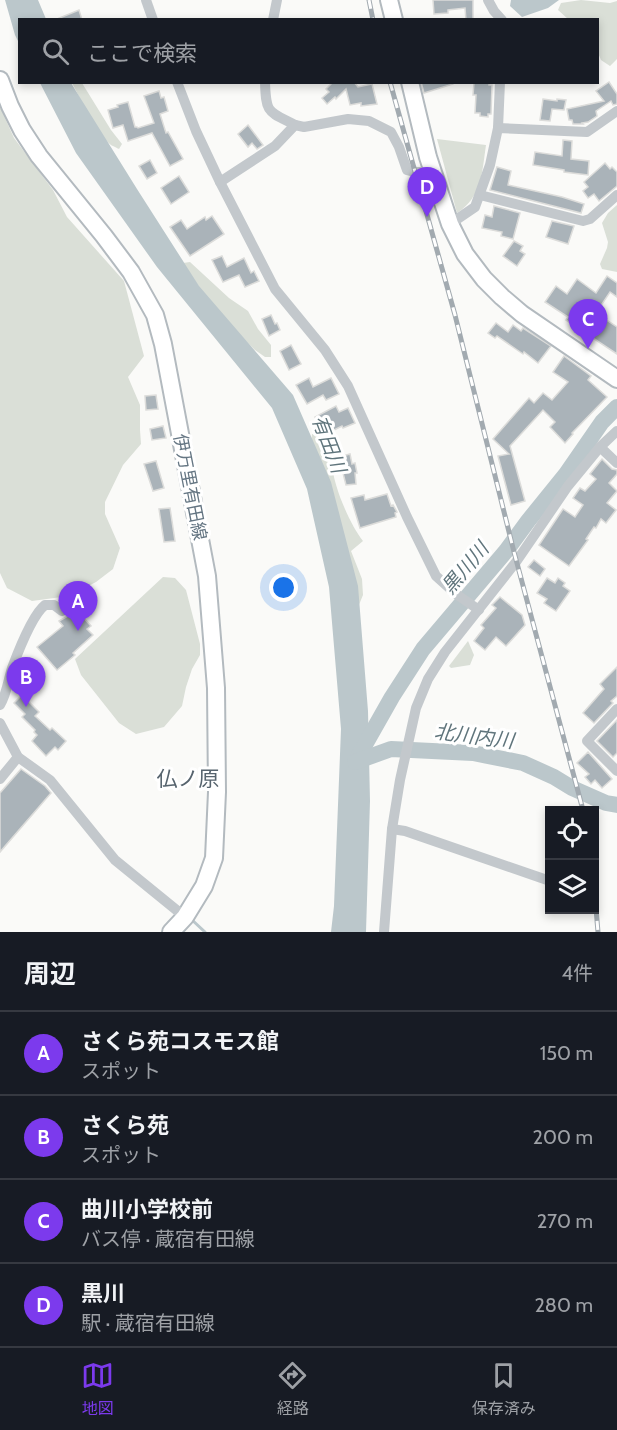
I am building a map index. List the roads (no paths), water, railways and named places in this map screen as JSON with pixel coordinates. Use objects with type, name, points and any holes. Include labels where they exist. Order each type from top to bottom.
[{"type":"main road","points":[[389,0],[394,18]]},
{"type":"main road","name":"伊万里有田線","points":[[0,80],[18,122],[39,156],[131,273],[154,315],[163,344],[207,576],[216,688],[217,792],[214,858],[204,886],[185,917],[171,932]]},
{"type":"main road","points":[[411,84],[433,172],[450,224],[465,254],[484,279],[522,314],[617,379]]},
{"type":"street","points":[[146,0],[152,18]]},
{"type":"street","points":[[273,18],[277,0]]},
{"type":"street","points":[[489,0],[500,18]]},
{"type":"street","points":[[178,84],[196,131],[220,182],[275,289],[325,350],[348,386],[407,518],[436,576],[478,609]]},
{"type":"street","points":[[265,84],[266,101],[271,112],[295,125],[304,127],[348,119],[369,121],[391,132],[407,170],[433,172]]},
{"type":"street","points":[[450,224],[475,207],[480,195],[490,165],[498,128],[500,84]]},
{"type":"street","points":[[498,128],[587,132],[617,111]]},
{"type":"street","points":[[220,182],[275,146],[295,125]]},
{"type":"street","points":[[480,195],[583,221],[590,219],[617,195]]},
{"type":"street","points":[[384,932],[392,829],[400,780],[416,708],[428,679],[445,652],[516,562],[568,486],[600,447],[617,431]]},
{"type":"street","points":[[600,447],[617,463]]},
{"type":"street","points":[[0,705],[21,647],[38,613],[45,605],[54,605],[62,611]]},
{"type":"street","points":[[617,709],[587,741],[617,771]]},
{"type":"street","points":[[0,723],[18,757],[50,780],[115,860],[185,917]]},
{"type":"street","points":[[0,779],[18,757]]},
{"type":"street","points":[[392,829],[405,831],[545,880]]},
{"type":"waterway","name":"黒川川","points":[[358,757],[392,697],[423,649],[506,551],[566,474],[602,422],[617,407]]},
{"type":"waterway","name":"北川内川","points":[[355,762],[391,749],[473,753],[523,763],[572,788],[606,803],[617,805]]},
{"type":"waterway","points":[[191,919],[205,932]]},
{"type":"railway","points":[[369,0],[373,18]]},
{"type":"railway","points":[[391,84],[455,315],[514,552],[582,806]]},
{"type":"railway","points":[[596,914],[598,932]]},
{"type":"place","name":"黒川","points":[[427,217]]},
{"type":"place","name":"曲川小学校前","points":[[588,349]]},
{"type":"place","name":"さくら苑コスモス館","points":[[78,631]]},
{"type":"place","name":"さくら苑","points":[[26,707]]},
{"type":"district","name":"仏ノ原","points":[[188,779]]},
{"type":"water label","name":"有田川","points":[[329,444]]}]
